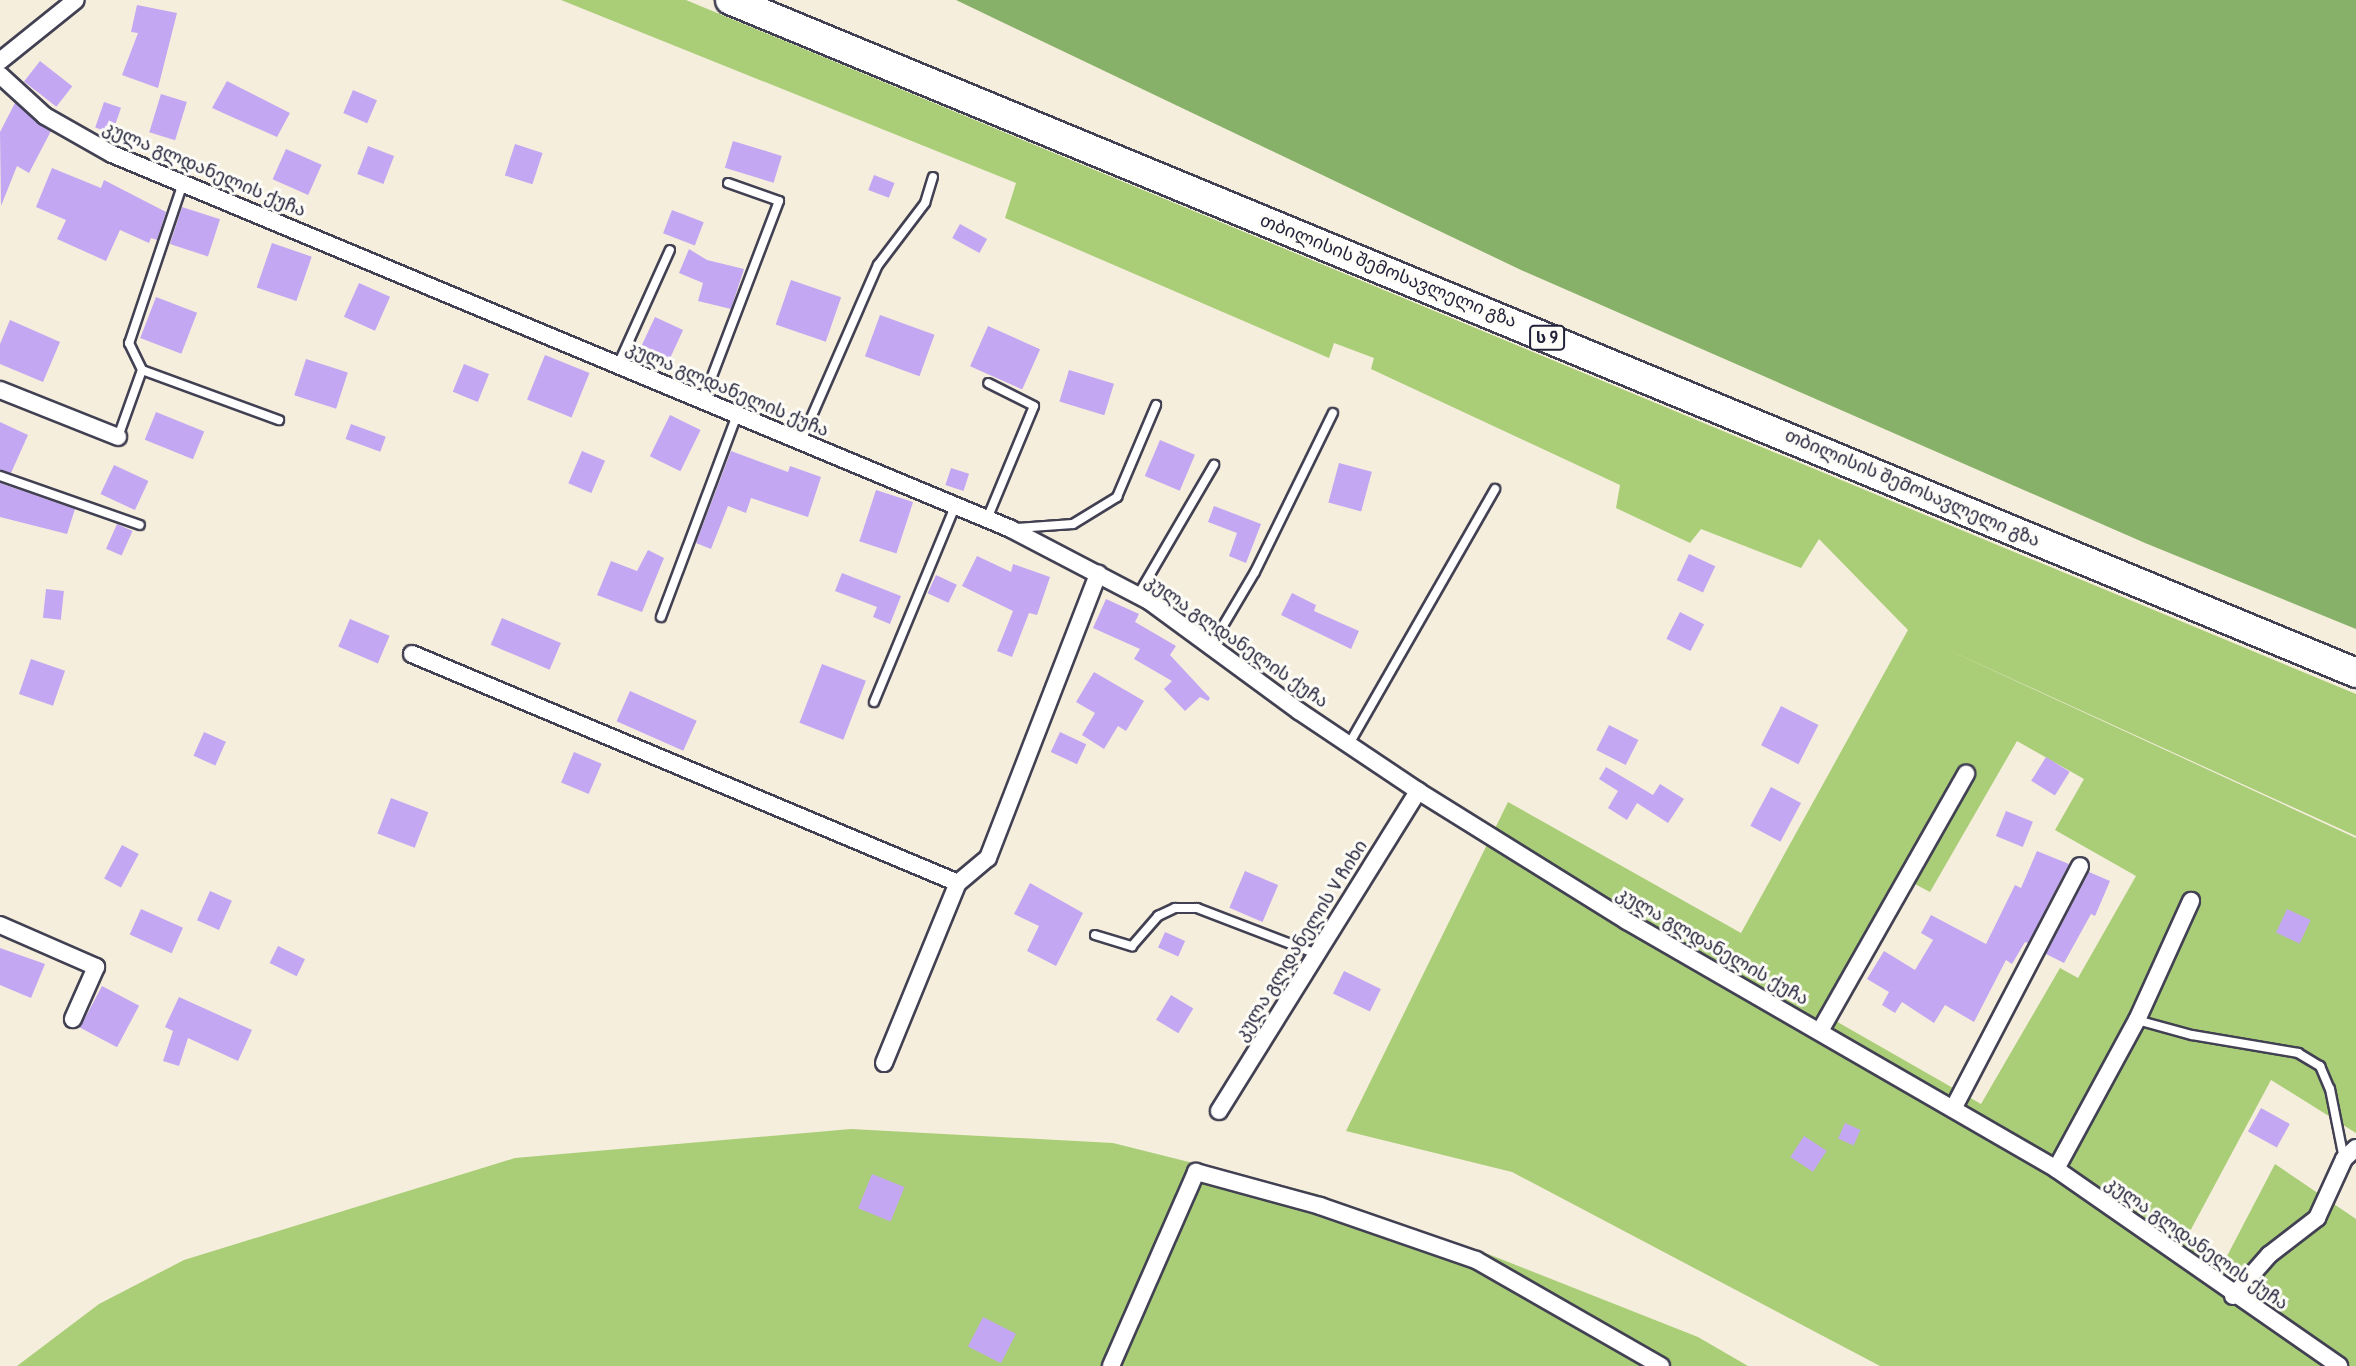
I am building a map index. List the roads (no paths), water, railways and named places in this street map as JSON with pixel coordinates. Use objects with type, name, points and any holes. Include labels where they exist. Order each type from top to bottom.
[{"type":"highway","name":"თბილისის შემოსავლელი გზა","points":[[730,0],[2356,673]]},
{"type":"street","points":[[0,61],[76,0]]},
{"type":"street","name":"კულა გლდანელის ქუჩა","points":[[0,75],[45,116],[113,154],[1011,529],[1138,595],[1418,791],[1627,921],[2056,1169],[2233,1296],[2339,1366]]},
{"type":"street","points":[[0,390],[118,437]]},
{"type":"street","points":[[884,1063],[958,883],[988,858],[1098,574]]},
{"type":"street","points":[[412,654],[958,883]]},
{"type":"street","points":[[1820,1031],[1966,774]]},
{"type":"street","name":"კულა გლდანელის V ჩიხი","points":[[1219,1111],[1418,791]]},
{"type":"street","points":[[1953,1109],[2080,866]]},
{"type":"street","points":[[2056,1169],[2137,1020],[2191,901]]},
{"type":"street","points":[[0,925],[96,967],[73,1019]]},
{"type":"street","points":[[2233,1296],[2269,1255],[2317,1218],[2350,1153]]},
{"type":"street","points":[[1111,1366],[1196,1172],[1320,1206],[1476,1260],[1661,1366]]},
{"type":"lane","points":[[800,441],[878,265],[925,203],[933,177]]},
{"type":"lane","points":[[183,183],[129,343],[142,370],[279,420]]},
{"type":"lane","points":[[703,400],[779,201],[728,183]]},
{"type":"lane","points":[[618,365],[670,250]]},
{"type":"lane","points":[[118,437],[142,370]]},
{"type":"lane","points":[[987,519],[1034,406],[988,383]]},
{"type":"lane","points":[[1011,529],[1073,524],[1117,497],[1156,405]]},
{"type":"lane","points":[[1211,646],[1255,572],[1333,413]]},
{"type":"lane","points":[[661,617],[737,415]]},
{"type":"lane","points":[[1138,595],[1214,465]]},
{"type":"lane","points":[[0,476],[140,525]]},
{"type":"lane","points":[[1349,744],[1495,489]]},
{"type":"lane","points":[[874,702],[956,506]]},
{"type":"lane","points":[[1096,935],[1132,946],[1158,916],[1175,908],[1197,908],[1317,954]]},
{"type":"lane","points":[[2137,1020],[2192,1035],[2298,1053],[2320,1066],[2350,1153]]}]
